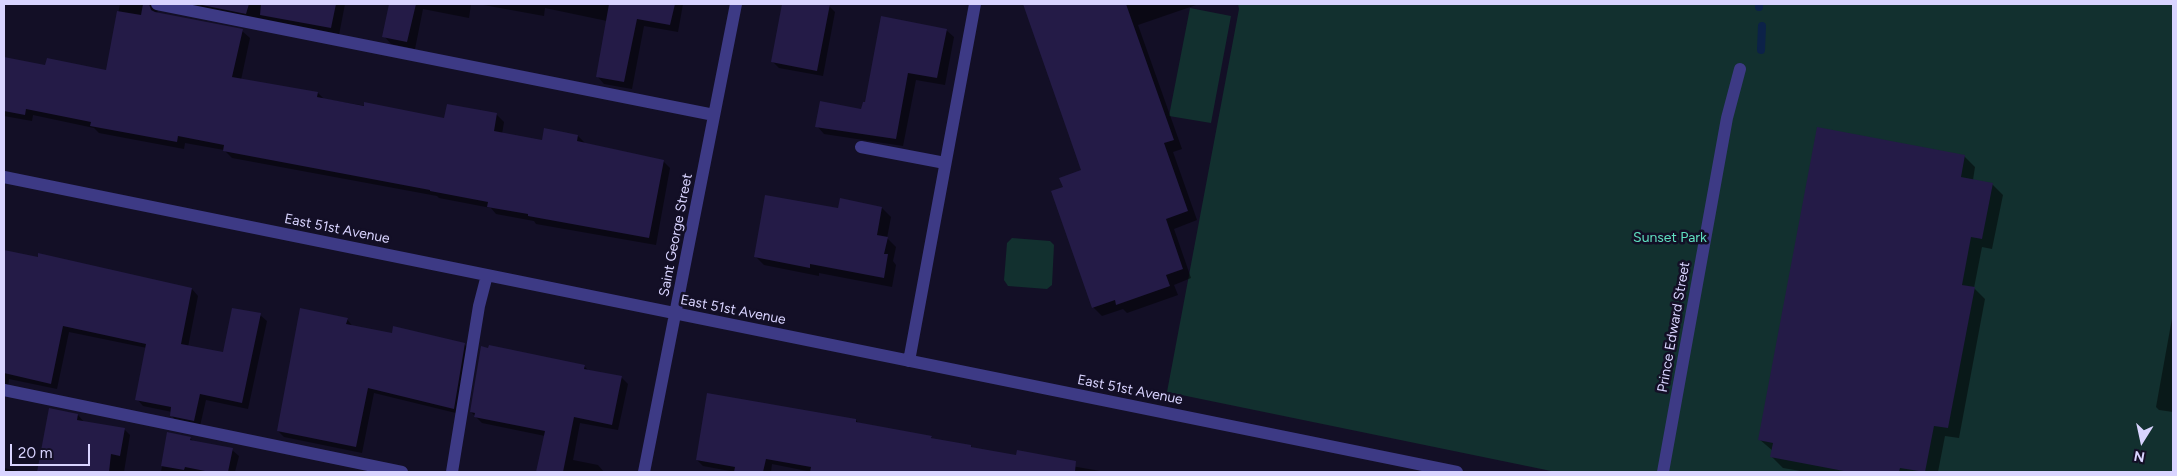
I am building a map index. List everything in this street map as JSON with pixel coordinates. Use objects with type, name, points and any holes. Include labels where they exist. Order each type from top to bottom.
[{"type":"street","points":[[157,4],[714,116]]},
{"type":"street","name":"Saint George Street","points":[[644,472],[736,4]]},
{"type":"street","points":[[908,361],[975,4]]},
{"type":"street","name":"Prince Edward Street","points":[[1663,472],[1727,118],[1740,69]]},
{"type":"street","points":[[861,147],[945,163]]},
{"type":"street","name":"East 51st Avenue","points":[[4,177],[1457,472]]},
{"type":"street","points":[[452,472],[479,306],[487,275]]},
{"type":"street","points":[[4,390],[402,472]]},
{"type":"green space","name":"Sunset Park","points":[[1238,4],[2173,4],[2173,472],[1556,472],[1167,392],[1239,9]]},
{"type":"green space","points":[[1190,8],[1231,16],[1211,123],[1169,116]]},
{"type":"green space","points":[[1012,238],[1050,241],[1054,245],[1052,285],[1047,289],[1008,286],[1004,280],[1007,243]]},
{"type":"building","points":[[143,4],[149,4],[151,10],[155,12],[243,29],[232,77],[318,92],[317,97],[364,106],[364,102],[444,118],[447,104],[497,113],[494,131],[542,140],[544,128],[578,135],[577,141],[664,160],[649,238],[528,216],[528,214],[487,207],[488,202],[430,190],[223,151],[224,145],[178,136],[177,142],[90,126],[91,122],[26,109],[25,115],[4,111],[4,57],[45,65],[47,58],[106,70],[117,11],[141,15]]},
{"type":"building","points":[[197,4],[249,4],[246,14]]},
{"type":"building","points":[[261,4],[336,4],[331,28],[260,15]]},
{"type":"building","points":[[389,4],[416,4],[407,42],[382,37]]},
{"type":"building","points":[[609,4],[675,4],[670,25],[637,19],[624,82],[596,77]]},
{"type":"building","points":[[782,4],[830,4],[817,71],[771,62]]},
{"type":"building","points":[[1023,4],[1126,4],[1174,140],[1164,143],[1188,211],[1166,219],[1183,269],[1166,275],[1170,286],[1116,305],[1115,300],[1092,308],[1051,191],[1063,187],[1059,178],[1081,170]]},
{"type":"building","points":[[881,16],[947,29],[937,78],[908,73],[896,139],[815,127],[820,101],[861,109],[863,102],[865,102]]},
{"type":"building","points":[[1817,127],[1965,155],[1961,177],[1993,183],[1982,239],[1971,237],[1962,285],[1975,287],[1948,428],[1934,426],[1925,472],[1900,468],[1899,472],[1849,472],[1770,457],[1773,443],[1758,440]]},
{"type":"building","points":[[765,195],[838,208],[840,198],[882,207],[877,235],[888,237],[884,254],[888,254],[884,278],[810,264],[810,268],[754,257]]},
{"type":"building","points":[[4,250],[38,257],[38,253],[192,288],[181,344],[223,352],[232,308],[261,313],[242,403],[200,394],[194,421],[170,416],[171,407],[135,400],[146,344],[63,326],[51,384],[4,373]]},
{"type":"building","points":[[300,308],[348,318],[346,324],[392,333],[393,326],[465,343],[454,409],[368,388],[356,447],[277,431]]},
{"type":"building","points":[[489,345],[585,365],[584,369],[622,376],[612,425],[574,417],[563,472],[536,472],[545,431],[474,417],[475,413],[470,412],[481,346],[488,348]]},
{"type":"building","points":[[707,393],[856,419],[856,422],[932,436],[931,438],[971,445],[971,447],[1016,455],[1017,450],[1076,461],[1075,472],[810,472],[811,467],[766,459],[763,472],[734,472],[735,467],[696,460]]},
{"type":"building","points":[[49,408],[78,414],[77,420],[125,428],[120,456],[111,454],[109,472],[37,472]]},
{"type":"building","points":[[167,432],[191,437],[190,440],[233,448],[228,472],[210,472],[185,467],[184,470],[161,466]]},
{"type":"waterway","points":[[1761,50],[1762,26]]}]
